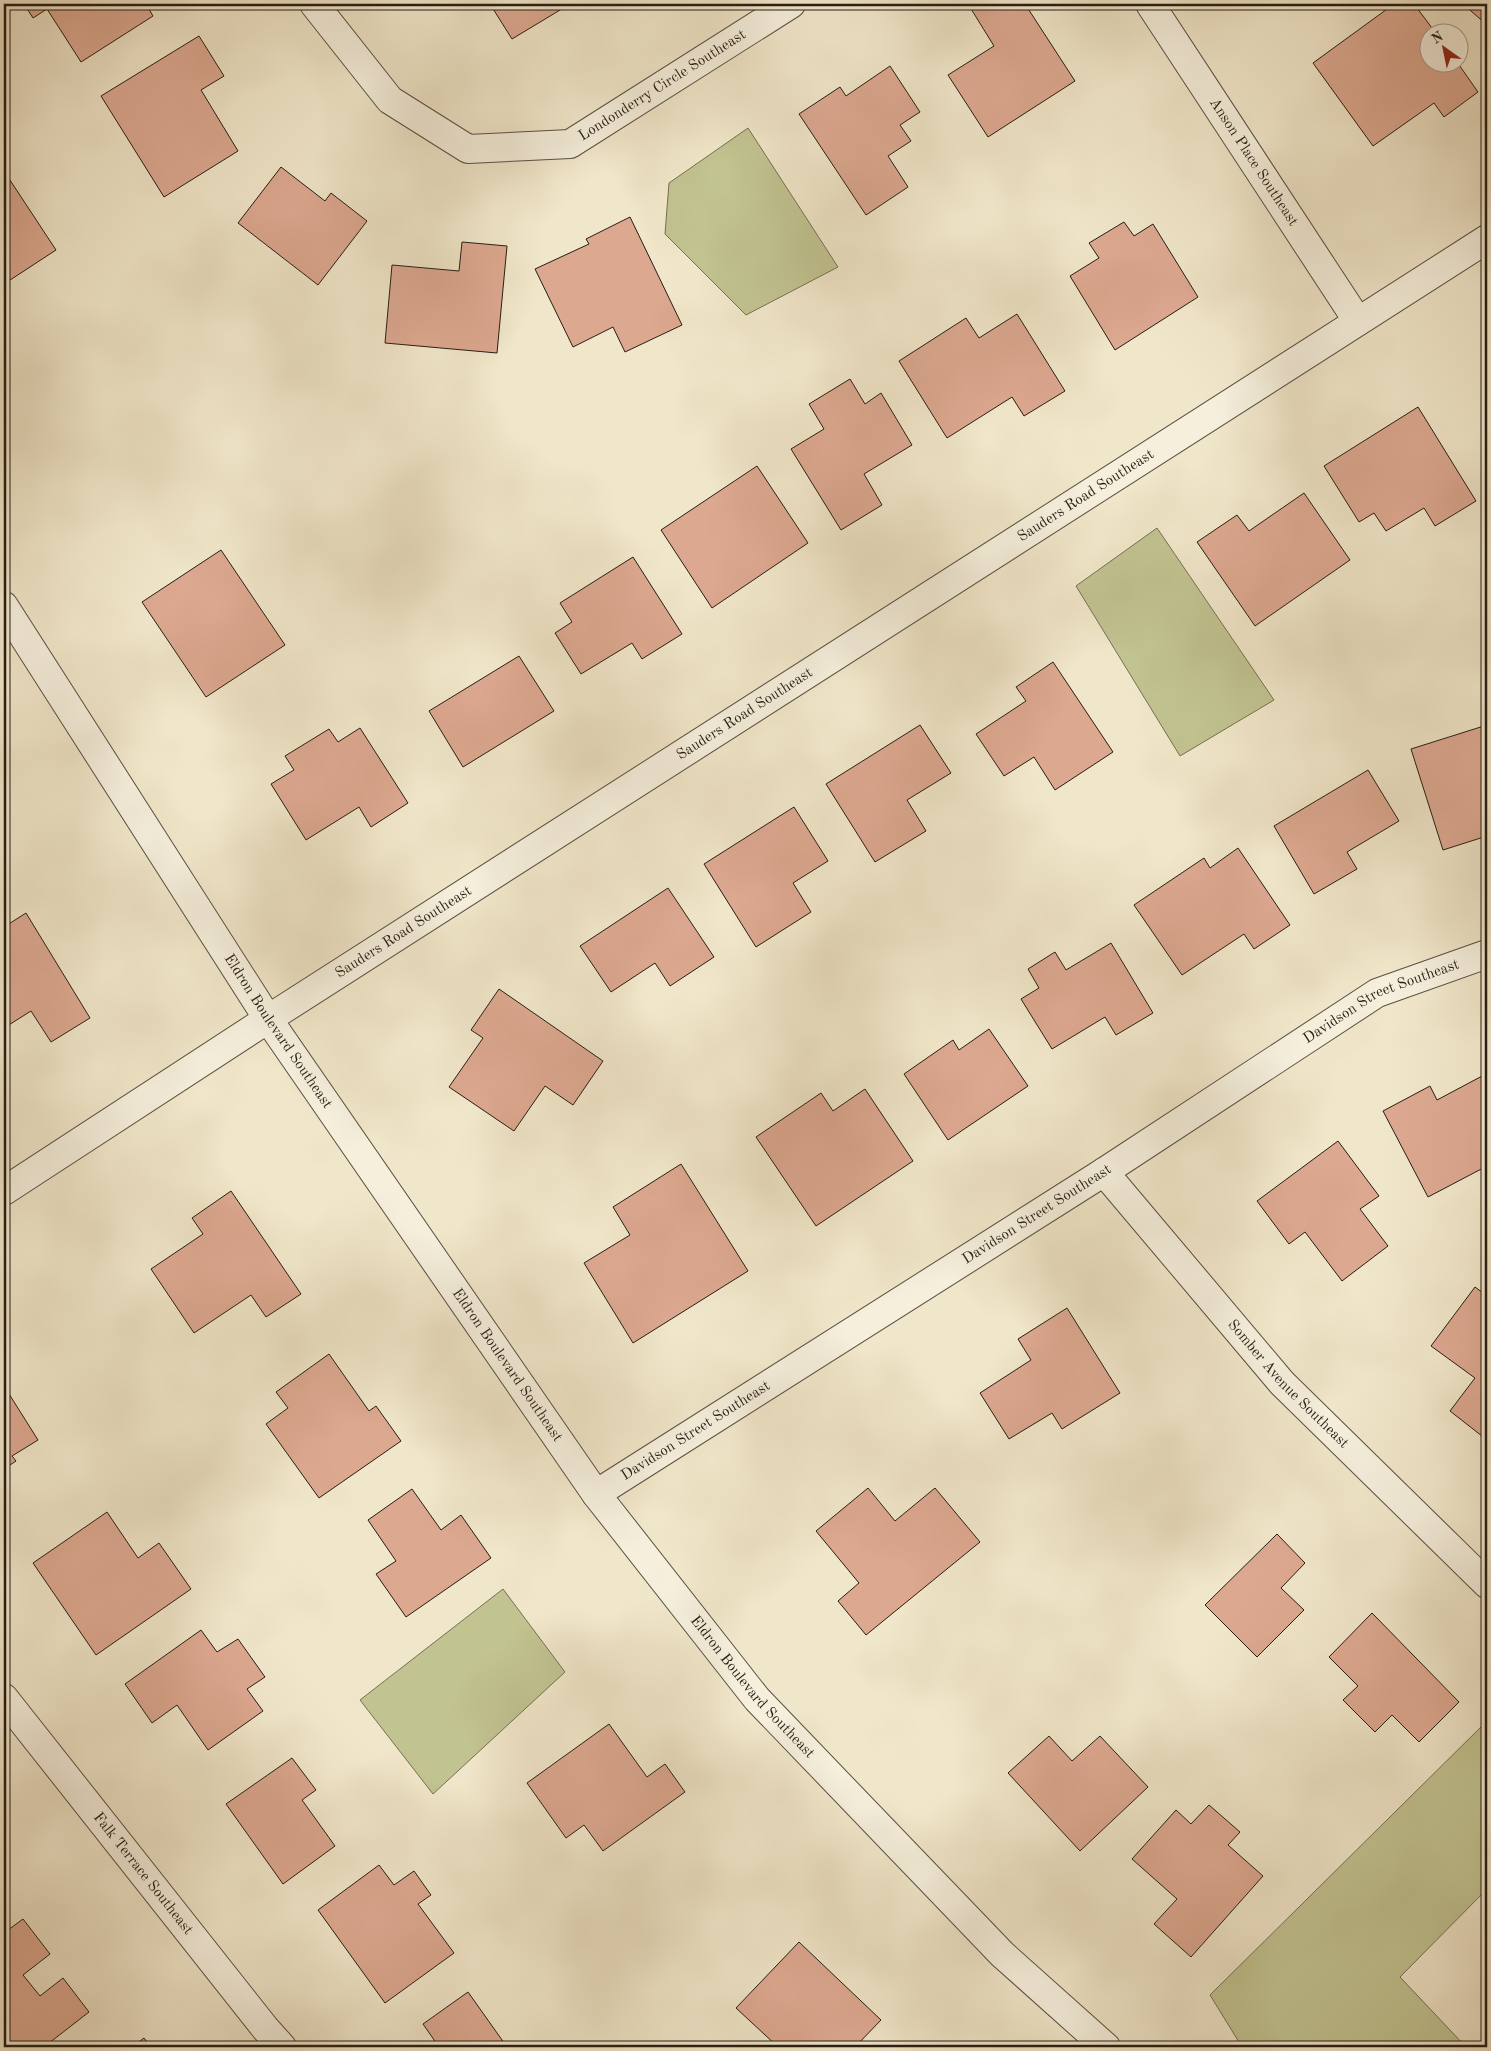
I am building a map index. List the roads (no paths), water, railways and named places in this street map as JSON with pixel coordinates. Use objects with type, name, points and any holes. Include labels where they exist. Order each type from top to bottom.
[{"type":"street","name":"Londonderry Circle Southeast","points":[[314,4],[390,100],[468,149],[570,144],[790,4]]},
{"type":"street","name":"Anson Place Southeast","points":[[1150,4],[1357,320]]},
{"type":"street","name":"Sauders Road Southeast","points":[[4,1191],[268,1019],[1357,320],[1487,239]]},
{"type":"street","name":"Eldron Boulevard Southeast","points":[[4,606],[268,1019],[596,1494],[757,1699],[1002,1954],[1106,2047]]},
{"type":"street","name":"Davidson Street Southeast","points":[[596,1494],[1104,1172],[1377,993],[1487,954]]},
{"type":"street","name":"Somber Avenue Southeast","points":[[1104,1172],[1282,1384],[1487,1584]]},
{"type":"street","name":"Falk Terrace Southeast","points":[[4,1698],[282,2047]]}]
